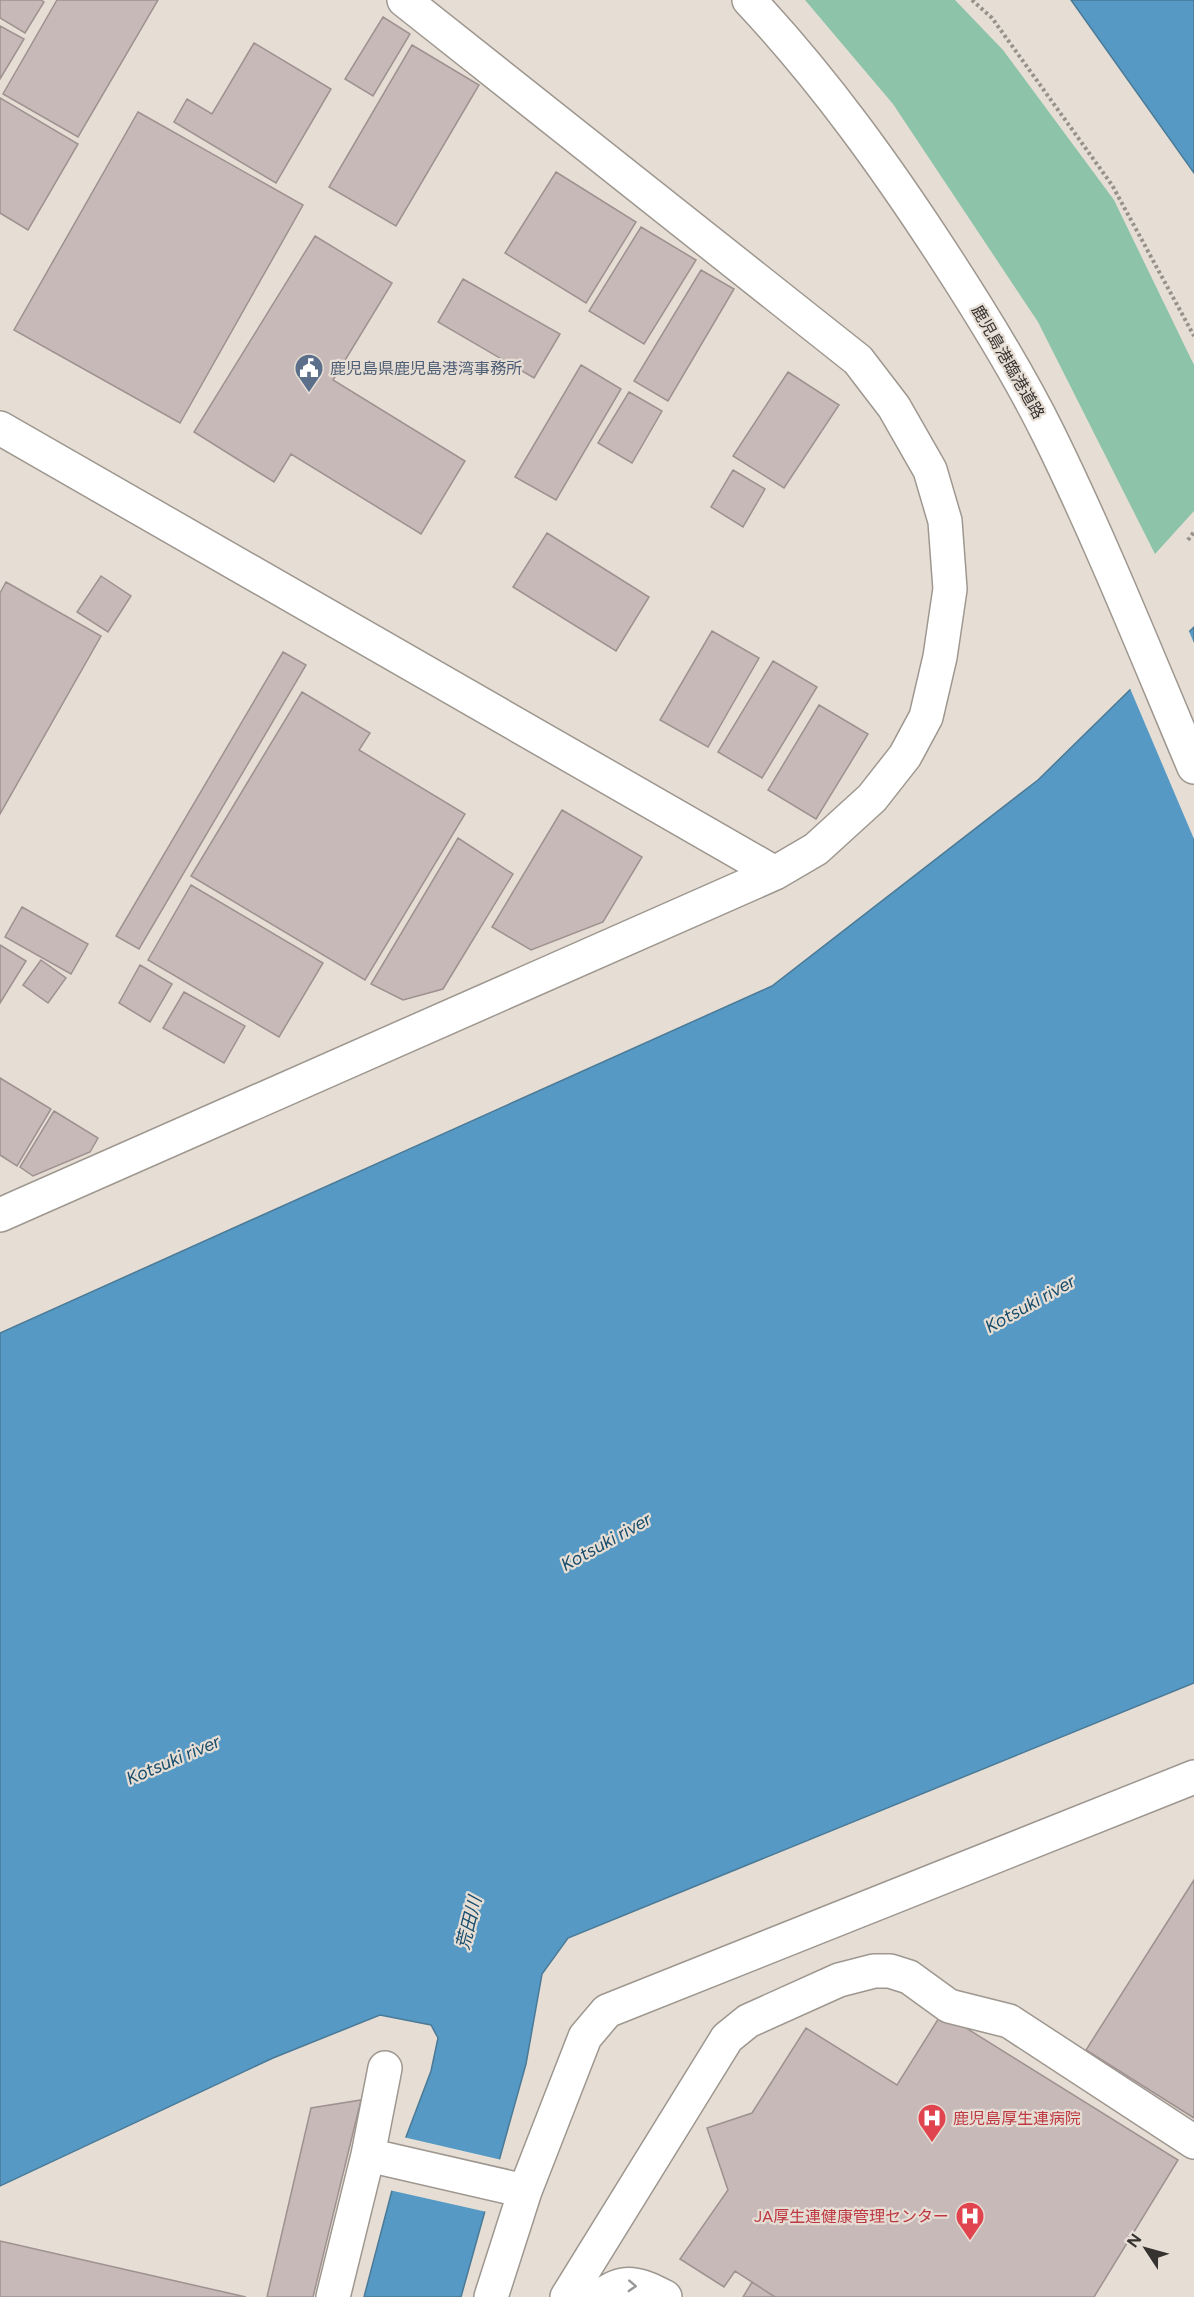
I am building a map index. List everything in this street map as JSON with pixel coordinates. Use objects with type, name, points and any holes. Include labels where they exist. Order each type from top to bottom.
[{"type":"street","points":[[0,1215],[775,873],[816,849],[872,798],[905,756],[926,717],[940,657],[950,590],[945,521],[930,470],[894,407],[858,360],[404,0]]},
{"type":"street","name":"鹿児島港臨港道路","points":[[749,0],[837,100],[907,198],[984,317],[1048,433],[1101,547],[1194,767]]},
{"type":"street","points":[[0,428],[775,873]]},
{"type":"street","points":[[491,2297],[516,2189],[585,2037],[607,2011],[1194,1777]]},
{"type":"street","points":[[567,2297],[727,2038],[748,2021],[839,1980],[874,1971],[890,1971],[909,1977],[949,2006],[1010,2021],[1194,2142]]},
{"type":"street","points":[[333,2297],[376,2157],[385,2068]]},
{"type":"street","points":[[376,2157],[516,2189]]},
{"type":"street","points":[[600,2297],[620,2286],[633,2283],[665,2297]]},
{"type":"path","points":[[972,0],[992,18],[1112,185],[1194,336]]},
{"type":"path","points":[[1188,540],[1194,532]]},
{"type":"green space","points":[[805,0],[955,0],[1003,50],[1114,200],[1194,365],[1194,511],[1155,554],[1038,322],[893,104]]},
{"type":"water","points":[[1071,0],[1194,0],[1194,173]]},
{"type":"water","points":[[1194,627],[1194,1683],[568,1938],[542,1974],[526,2064],[461,2297],[364,2297],[406,2137],[431,2071],[438,2038],[431,2025],[380,2015],[273,2058],[0,2186],[0,1333],[772,986],[1038,780]]},
{"type":"pier","points":[[1188,629],[1194,643],[1194,839],[1129,686]]},
{"type":"pier","points":[[403,2137],[502,2160],[487,2212],[389,2190]]},
{"type":"building","points":[[0,0],[41,0],[44,2],[25,33],[0,18]]},
{"type":"building","points":[[57,0],[158,0],[78,137],[3,94]]},
{"type":"building","points":[[383,17],[410,34],[373,96],[345,79]]},
{"type":"building","points":[[0,26],[24,39],[0,79]]},
{"type":"building","points":[[254,43],[331,89],[276,183],[174,122],[187,99],[212,114]]},
{"type":"building","points":[[412,45],[479,85],[396,226],[329,187]]},
{"type":"building","points":[[0,98],[78,144],[28,230],[0,213]]},
{"type":"building","points":[[138,112],[303,205],[180,423],[14,330]]},
{"type":"building","points":[[556,172],[636,222],[586,303],[505,253]]},
{"type":"building","points":[[641,227],[696,260],[644,344],[589,311]]},
{"type":"building","points":[[315,236],[392,283],[333,380],[465,461],[421,534],[291,454],[274,482],[194,432]]},
{"type":"building","points":[[701,270],[734,289],[668,401],[634,381]]},
{"type":"building","points":[[463,279],[560,334],[534,378],[438,322]]},
{"type":"building","points":[[581,365],[621,389],[556,500],[515,477]]},
{"type":"building","points":[[788,372],[839,405],[784,488],[733,456]]},
{"type":"building","points":[[629,392],[662,411],[632,463],[598,443]]},
{"type":"building","points":[[733,470],[765,489],[743,527],[711,507]]},
{"type":"building","points":[[547,533],[649,597],[616,651],[513,587]]},
{"type":"building","points":[[101,576],[131,596],[108,632],[77,612]]},
{"type":"building","points":[[6,582],[101,636],[0,814],[0,593]]},
{"type":"building","points":[[712,631],[759,658],[708,747],[660,720]]},
{"type":"building","points":[[283,652],[306,665],[139,949],[116,936]]},
{"type":"building","points":[[773,661],[817,687],[762,778],[718,752]]},
{"type":"building","points":[[302,692],[370,733],[359,750],[465,814],[365,980],[191,876]]},
{"type":"building","points":[[819,705],[868,734],[816,819],[768,790]]},
{"type":"building","points":[[562,810],[642,857],[603,922],[531,950],[492,927]]},
{"type":"building","points":[[458,838],[513,874],[443,989],[403,1000],[371,984]]},
{"type":"building","points":[[191,885],[323,963],[279,1037],[148,960]]},
{"type":"building","points":[[22,907],[88,944],[71,974],[5,937]]},
{"type":"building","points":[[0,945],[26,961],[0,1003]]},
{"type":"building","points":[[41,960],[66,978],[48,1003],[23,985]]},
{"type":"building","points":[[140,965],[172,984],[150,1022],[119,1003]]},
{"type":"building","points":[[184,992],[245,1026],[224,1063],[163,1028]]},
{"type":"building","points":[[0,1078],[51,1109],[17,1166],[0,1155]]},
{"type":"building","points":[[54,1111],[98,1138],[90,1152],[33,1176],[20,1167]]},
{"type":"building","points":[[1194,1880],[1194,2118],[1086,2050]]},
{"type":"building","name":"鹿児島厚生連病院","points":[[942,2013],[1178,2160],[1094,2297],[775,2297],[735,2271],[724,2287],[680,2259],[728,2190],[707,2128],[752,2113],[806,2028],[897,2085]]},
{"type":"building","points":[[361,2100],[313,2297],[267,2297],[311,2108]]},
{"type":"building","points":[[0,2241],[246,2297],[0,2297]]},
{"type":"building","points":[[752,2282],[775,2297],[743,2297]]},
{"type":"place","name":"鹿児島県鹿児島港湾事務所","points":[[309,394]]},
{"type":"place","name":"鹿児島厚生連病院","points":[[932,2144]]},
{"type":"place","name":"JA厚生連健康管理センター","points":[[970,2242]]},
{"type":"water label","name":"Kotsuki river","points":[[1030,1304]]},
{"type":"water label","name":"Kotsuki river","points":[[606,1542]]},
{"type":"water label","name":"Kotsuki river","points":[[173,1760]]},
{"type":"water label","name":"荒田川","points":[[469,1923]]}]
